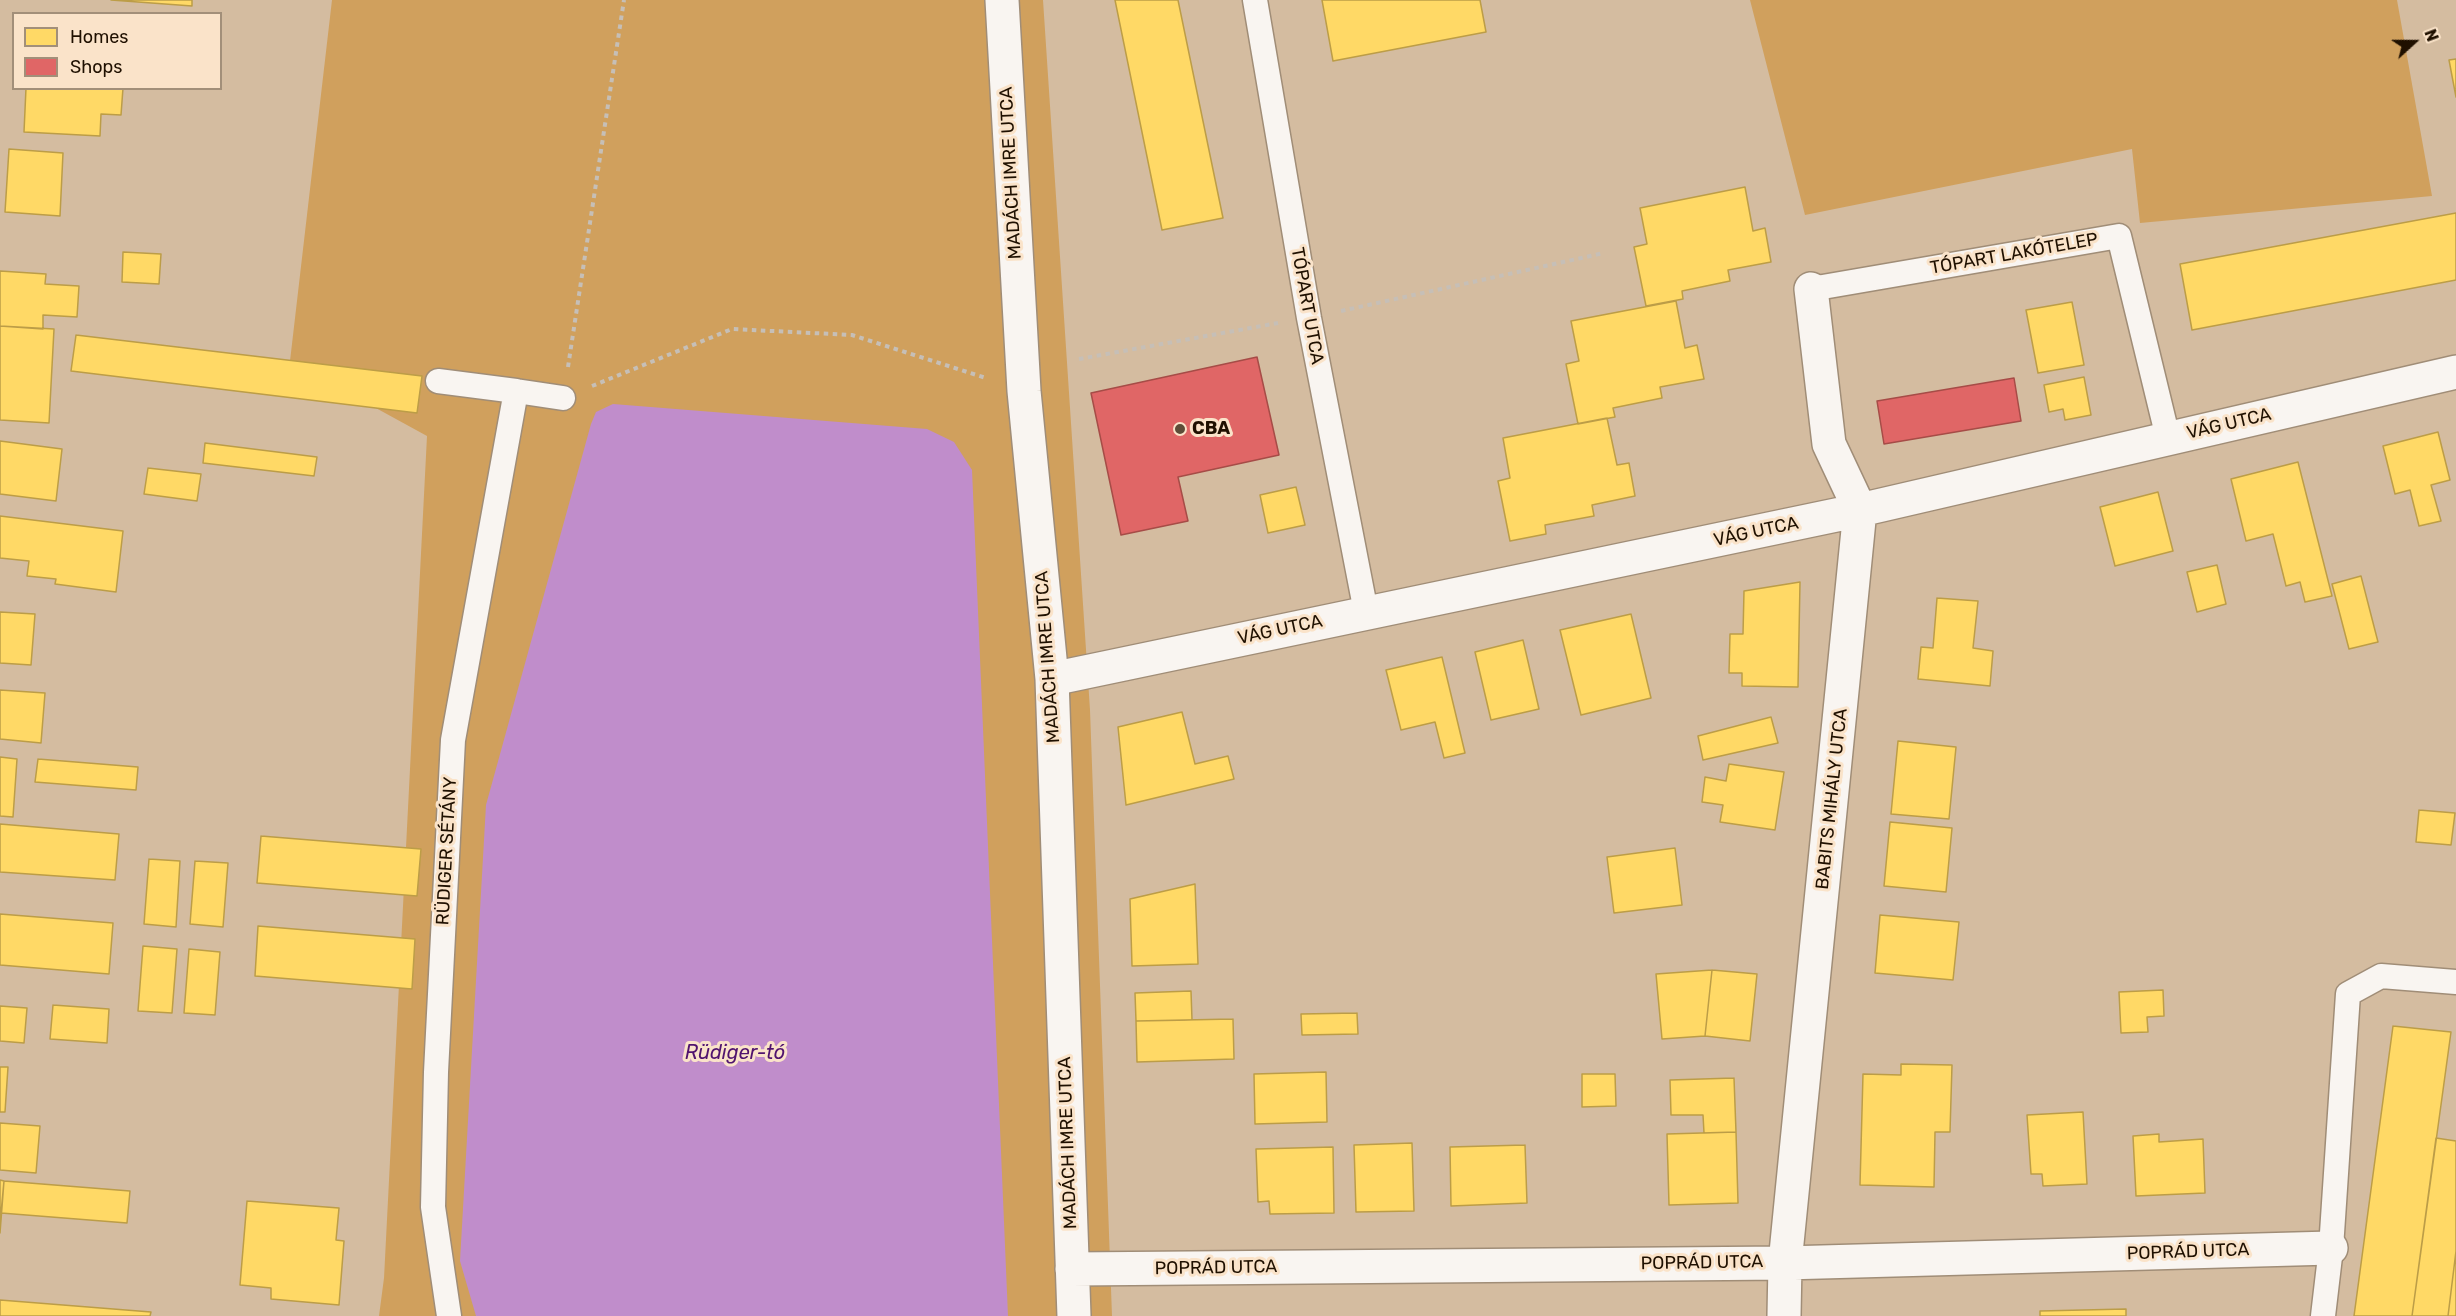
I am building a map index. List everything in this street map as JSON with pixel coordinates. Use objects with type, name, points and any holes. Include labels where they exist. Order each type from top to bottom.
[{"type":"street","name":"MADÁCH IMRE UTCA","points":[[1002,0],[1024,390],[1052,679],[1074,1316]]},
{"type":"street","points":[[1811,289],[1829,444],[1860,510]]},
{"type":"street","name":"VÁG UTCA","points":[[1052,679],[1860,510],[2456,372]]},
{"type":"street","name":"BABITS MIHÁLY UTCA","points":[[1784,1316],[1785,1263],[1860,510]]},
{"type":"street","name":"POPRÁD UTCA","points":[[1072,1269],[1785,1263],[2331,1248]]},
{"type":"lane","name":"TÓPART UTCA","points":[[1255,0],[1309,318],[1366,612]]},
{"type":"lane","name":"TÓPART LAKÓTELEP","points":[[1811,289],[2119,236],[2168,438]]},
{"type":"lane","points":[[438,381],[563,398]]},
{"type":"lane","name":"RÜDIGER SÉTÁNY","points":[[449,1316],[433,1207],[436,1072],[453,740],[516,391]]},
{"type":"lane","points":[[2323,1316],[2331,1248],[2348,994],[2381,976],[2456,982]]},
{"type":"path","points":[[563,398],[624,0]]},
{"type":"path","points":[[563,398],[732,329],[852,335],[1024,390]]},
{"type":"shaded area","points":[[332,0],[1043,0],[1090,710],[1112,1316],[379,1316],[384,1278],[427,436],[290,361]]},
{"type":"shaded area","points":[[1750,0],[2397,0],[2432,196],[2140,223],[2132,149],[1805,215]]},
{"type":"water","name":"Rüdiger-tó","points":[[613,404],[927,429],[954,442],[972,470],[1008,1316],[476,1316],[460,1261],[486,805],[591,424],[596,412]]},
{"type":"building: Homes","points":[[111,0],[192,0],[192,6]]},
{"type":"building: Homes","points":[[1115,0],[1178,0],[1223,218],[1162,230]]},
{"type":"building: Homes","points":[[1322,0],[1480,0],[1486,32],[1333,61]]},
{"type":"building: Homes","points":[[2456,59],[2456,97],[2449,60]]},
{"type":"building: Homes","points":[[26,90],[123,90],[121,115],[101,114],[100,136],[24,132]]},
{"type":"building: Homes","points":[[9,149],[63,153],[60,216],[5,212]]},
{"type":"building: Homes","points":[[1745,187],[1753,231],[1765,228],[1771,262],[1728,270],[1730,281],[1682,291],[1683,299],[1646,306],[1634,247],[1647,244],[1640,208]]},
{"type":"building: Homes","points":[[2456,213],[2456,280],[2192,330],[2180,264]]},
{"type":"building: Homes","points":[[123,252],[161,254],[159,284],[122,282]]},
{"type":"building: Homes","points":[[0,271],[46,274],[45,284],[79,286],[77,317],[43,315],[43,329],[0,326]]},
{"type":"building: Homes","points":[[1676,301],[1685,348],[1697,345],[1704,379],[1660,387],[1662,398],[1613,408],[1615,417],[1578,424],[1566,364],[1579,361],[1571,321]]},
{"type":"building: Homes","points":[[2072,302],[2084,365],[2038,373],[2026,310]]},
{"type":"building: Homes","points":[[0,326],[54,329],[49,423],[0,420]]},
{"type":"building: Homes","points":[[76,335],[422,376],[417,413],[71,371]]},
{"type":"building: Homes","points":[[2084,377],[2091,415],[2065,420],[2063,409],[2049,412],[2044,385]]},
{"type":"building: Homes","points":[[1607,418],[1617,465],[1629,463],[1635,496],[1592,505],[1594,516],[1545,525],[1546,534],[1510,541],[1498,481],[1510,478],[1503,438]]},
{"type":"building: Homes","points":[[2438,432],[2450,480],[2431,485],[2441,521],[2419,526],[2410,490],[2395,494],[2383,446]]},
{"type":"building: Homes","points":[[0,441],[62,449],[56,501],[0,494]]},
{"type":"building: Homes","points":[[205,443],[317,457],[314,476],[203,463]]},
{"type":"building: Homes","points":[[2298,462],[2332,596],[2305,602],[2300,582],[2286,586],[2273,534],[2246,541],[2231,479]]},
{"type":"building: Homes","points":[[148,468],[201,474],[197,501],[144,494]]},
{"type":"building: Homes","points":[[1296,487],[1305,525],[1268,533],[1260,495]]},
{"type":"building: Homes","points":[[2158,492],[2173,551],[2115,566],[2100,507]]},
{"type":"building: Homes","points":[[0,516],[123,531],[116,592],[55,584],[56,579],[27,576],[29,561],[0,558]]},
{"type":"building: Homes","points":[[2217,565],[2226,604],[2197,612],[2187,572]]},
{"type":"building: Homes","points":[[2361,576],[2378,642],[2349,649],[2332,584]]},
{"type":"building: Homes","points":[[1800,582],[1798,687],[1742,686],[1742,673],[1729,673],[1730,634],[1743,634],[1744,591]]},
{"type":"building: Homes","points":[[1937,598],[1978,601],[1973,648],[1993,651],[1990,686],[1918,679],[1921,647],[1933,648]]},
{"type":"building: Homes","points":[[0,612],[35,614],[31,665],[0,663]]},
{"type":"building: Homes","points":[[1631,614],[1651,698],[1581,715],[1560,630]]},
{"type":"building: Homes","points":[[1523,640],[1539,709],[1491,720],[1475,652]]},
{"type":"building: Homes","points":[[1442,657],[1465,753],[1444,758],[1435,722],[1401,730],[1386,670]]},
{"type":"building: Homes","points":[[0,690],[45,693],[41,743],[0,739]]},
{"type":"building: Homes","points":[[1182,712],[1195,764],[1228,756],[1234,779],[1126,805],[1118,727]]},
{"type":"building: Homes","points":[[1771,717],[1778,743],[1703,760],[1698,736]]},
{"type":"building: Homes","points":[[1898,741],[1956,747],[1949,819],[1891,814]]},
{"type":"building: Homes","points":[[0,757],[17,759],[13,817],[0,816]]},
{"type":"building: Homes","points":[[38,759],[138,767],[136,790],[35,782]]},
{"type":"building: Homes","points":[[1729,764],[1784,772],[1775,830],[1720,822],[1723,805],[1702,802],[1705,777],[1726,781]]},
{"type":"building: Homes","points":[[2419,810],[2455,813],[2451,845],[2416,842]]},
{"type":"building: Homes","points":[[1890,822],[1952,828],[1946,892],[1884,886]]},
{"type":"building: Homes","points":[[0,824],[119,834],[115,880],[0,872]]},
{"type":"building: Homes","points":[[261,836],[421,849],[417,896],[257,883]]},
{"type":"building: Homes","points":[[1675,848],[1682,905],[1614,913],[1607,857]]},
{"type":"building: Homes","points":[[149,859],[180,861],[176,927],[144,924]]},
{"type":"building: Homes","points":[[195,861],[228,863],[223,927],[190,924]]},
{"type":"building: Homes","points":[[1195,884],[1198,964],[1132,966],[1130,899]]},
{"type":"building: Homes","points":[[0,914],[113,923],[109,974],[0,965]]},
{"type":"building: Homes","points":[[1880,915],[1959,922],[1953,980],[1875,973]]},
{"type":"building: Homes","points":[[258,926],[415,939],[412,989],[255,976]]},
{"type":"building: Homes","points":[[143,946],[177,949],[172,1013],[138,1011]]},
{"type":"building: Homes","points":[[189,949],[220,952],[215,1015],[184,1013]]},
{"type":"building: Homes","points":[[1712,970],[1705,1036],[1662,1039],[1656,974]]},
{"type":"building: Homes","points":[[1712,970],[1757,974],[1750,1041],[1705,1036]]},
{"type":"building: Homes","points":[[2163,990],[2164,1016],[2147,1017],[2148,1032],[2121,1033],[2119,992]]},
{"type":"building: Homes","points":[[1191,991],[1192,1020],[1136,1021],[1135,993]]},
{"type":"building: Homes","points":[[53,1005],[109,1009],[107,1043],[50,1039]]},
{"type":"building: Homes","points":[[0,1006],[27,1008],[24,1043],[0,1041]]},
{"type":"building: Homes","points":[[1357,1013],[1358,1034],[1302,1035],[1301,1014]]},
{"type":"building: Homes","points":[[1233,1019],[1234,1059],[1137,1062],[1136,1021]]},
{"type":"building: Homes","points":[[2393,1026],[2451,1032],[2412,1316],[2354,1316]]},
{"type":"building: Homes","points":[[1901,1064],[1952,1065],[1950,1132],[1935,1132],[1934,1187],[1860,1185],[1863,1074],[1901,1075]]},
{"type":"building: Homes","points":[[0,1067],[8,1067],[5,1112],[0,1112]]},
{"type":"building: Homes","points":[[1326,1072],[1327,1122],[1255,1124],[1254,1074]]},
{"type":"building: Homes","points":[[1582,1074],[1615,1074],[1616,1106],[1582,1107]]},
{"type":"building: Homes","points":[[1734,1078],[1736,1132],[1704,1133],[1703,1115],[1671,1115],[1670,1080]]},
{"type":"building: Homes","points":[[2083,1112],[2087,1184],[2043,1186],[2042,1174],[2031,1174],[2027,1115]]},
{"type":"building: Homes","points":[[0,1123],[40,1126],[36,1173],[0,1170]]},
{"type":"building: Homes","points":[[1736,1132],[1738,1203],[1669,1205],[1667,1134]]},
{"type":"building: Homes","points":[[2159,1134],[2159,1142],[2203,1139],[2205,1193],[2136,1196],[2133,1136]]},
{"type":"building: Homes","points":[[2436,1138],[2456,1141],[2456,1251],[2448,1316],[2412,1316]]},
{"type":"building: Homes","points":[[1412,1143],[1414,1211],[1356,1212],[1354,1145]]},
{"type":"building: Homes","points":[[1525,1145],[1527,1203],[1451,1206],[1450,1147]]},
{"type":"building: Homes","points":[[1333,1147],[1334,1213],[1270,1214],[1269,1201],[1258,1202],[1256,1149]]},
{"type":"building: Homes","points":[[0,1180],[4,1181],[0,1233]]},
{"type":"building: Homes","points":[[4,1181],[130,1191],[127,1223],[1,1213]]},
{"type":"building: Homes","points":[[247,1201],[339,1208],[336,1240],[344,1241],[339,1305],[271,1299],[271,1288],[240,1285]]},
{"type":"building: Homes","points":[[2456,1251],[2456,1316],[2448,1316]]},
{"type":"building: Homes","points":[[0,1300],[151,1312],[150,1316],[0,1316]]},
{"type":"building: Homes","points":[[2126,1309],[2126,1316],[2040,1316],[2040,1311]]},
{"type":"building: Shops","points":[[1257,357],[1279,455],[1178,477],[1188,521],[1121,535],[1091,393]]},
{"type":"building: Shops","points":[[2014,378],[2021,421],[1884,444],[1877,401]]},
{"type":"place","name":"CBA","points":[[1180,429]]}]
